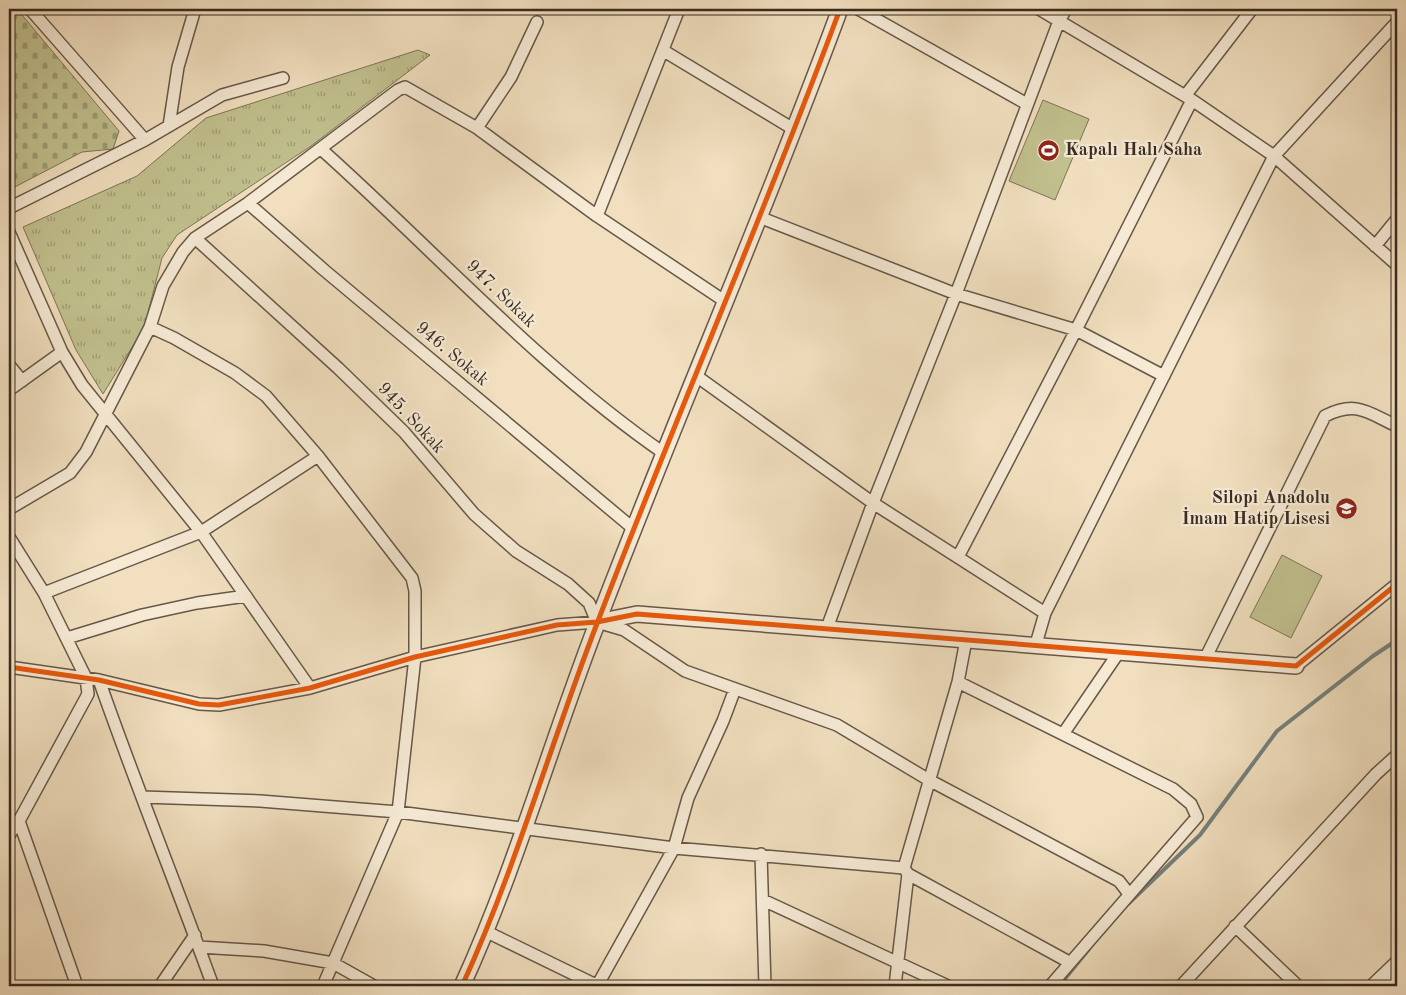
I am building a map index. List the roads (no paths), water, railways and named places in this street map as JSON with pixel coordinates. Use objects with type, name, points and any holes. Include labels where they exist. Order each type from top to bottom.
[{"type":"street","points":[[30,9],[145,140]]},
{"type":"street","points":[[169,126],[178,67],[194,9]]},
{"type":"street","points":[[597,216],[664,51],[679,9]]},
{"type":"street","points":[[462,986],[487,932],[597,622],[795,130],[840,9]]},
{"type":"street","points":[[858,9],[1027,104]]},
{"type":"street","points":[[1039,9],[1188,98],[1274,156],[1397,265]]},
{"type":"street","points":[[827,628],[873,503],[956,294],[1059,21],[1066,9]]},
{"type":"street","points":[[958,557],[1076,330],[1188,98],[1252,9]]},
{"type":"street","points":[[477,128],[511,77],[537,22]]},
{"type":"street","points":[[1036,644],[1045,613],[1274,156],[1397,22]]},
{"type":"street","points":[[664,51],[795,130]]},
{"type":"street","points":[[9,208],[145,140],[222,95],[283,78]]},
{"type":"street","points":[[9,509],[70,473],[86,452],[150,327],[163,286],[183,252],[195,238],[248,204],[398,90],[405,87],[477,128],[597,216],[726,302]]},
{"type":"street","name":"947. Sokak","points":[[321,149],[536,352],[600,406],[665,454]]},
{"type":"street","name":"946. Sokak","points":[[248,204],[324,270],[635,530]]},
{"type":"street","points":[[760,217],[956,294],[1076,330],[1164,376]]},
{"type":"street","points":[[1376,246],[1397,219]]},
{"type":"street","points":[[9,232],[62,352],[82,385],[105,416],[201,532],[310,688]]},
{"type":"street","name":"945. Sokak","points":[[195,238],[338,368],[404,432],[474,514],[516,550],[568,584],[589,602],[597,622]]},
{"type":"street","points":[[150,327],[174,338],[235,374],[266,396],[318,456],[412,578],[415,590],[415,658],[398,812],[323,986]]},
{"type":"street","points":[[9,390],[62,352]]},
{"type":"street","points":[[9,365],[22,380]]},
{"type":"street","points":[[695,375],[873,503],[1045,613]]},
{"type":"street","points":[[1205,660],[1325,416],[1341,408],[1354,407],[1397,426]]},
{"type":"street","points":[[44,593],[201,532],[318,456]]},
{"type":"street","points":[[9,537],[44,593],[67,638],[86,678],[88,694],[19,821],[9,835]]},
{"type":"street","points":[[9,667],[100,680],[198,704],[219,704],[310,688],[415,658],[557,625],[597,622],[637,614],[1296,666],[1397,584]]},
{"type":"street","points":[[67,638],[142,614],[246,596]]},
{"type":"street","points":[[597,622],[624,630],[685,671],[837,725],[929,780],[1119,881],[1129,894]]},
{"type":"street","points":[[895,986],[906,871],[929,780],[958,682],[966,640]]},
{"type":"street","points":[[1063,734],[1119,652]]},
{"type":"street","points":[[100,680],[213,986]]},
{"type":"street","points":[[958,682],[1173,790],[1191,804],[1197,817],[1193,824],[1129,894],[1050,986]]},
{"type":"street","points":[[487,932],[597,986],[674,848],[688,798],[723,721],[734,689]]},
{"type":"street","points":[[1181,986],[1235,926],[1395,762]]},
{"type":"street","points":[[142,796],[260,801],[398,812],[674,848],[761,854],[906,871],[1069,962]]},
{"type":"street","points":[[19,821],[77,986]]},
{"type":"street","points":[[761,854],[765,986]]},
{"type":"street","points":[[763,900],[948,986]]},
{"type":"street","points":[[1235,926],[1298,986]]},
{"type":"street","points":[[160,986],[195,935]]},
{"type":"street","points":[[199,947],[264,951],[333,963],[374,986]]},
{"type":"street","points":[[1374,986],[1397,964]]},
{"type":"waterway","points":[[1128,904],[1200,835],[1277,731],[1373,656],[1397,640]]},
{"type":"waterway","points":[[1059,986],[1089,949]]},
{"type":"place","name":"Kapalı Halı Saha","points":[[1049,150]]},
{"type":"place","name":"Silopi Anadolu İmam Hatip Lisesi","points":[[1346,508]]}]
